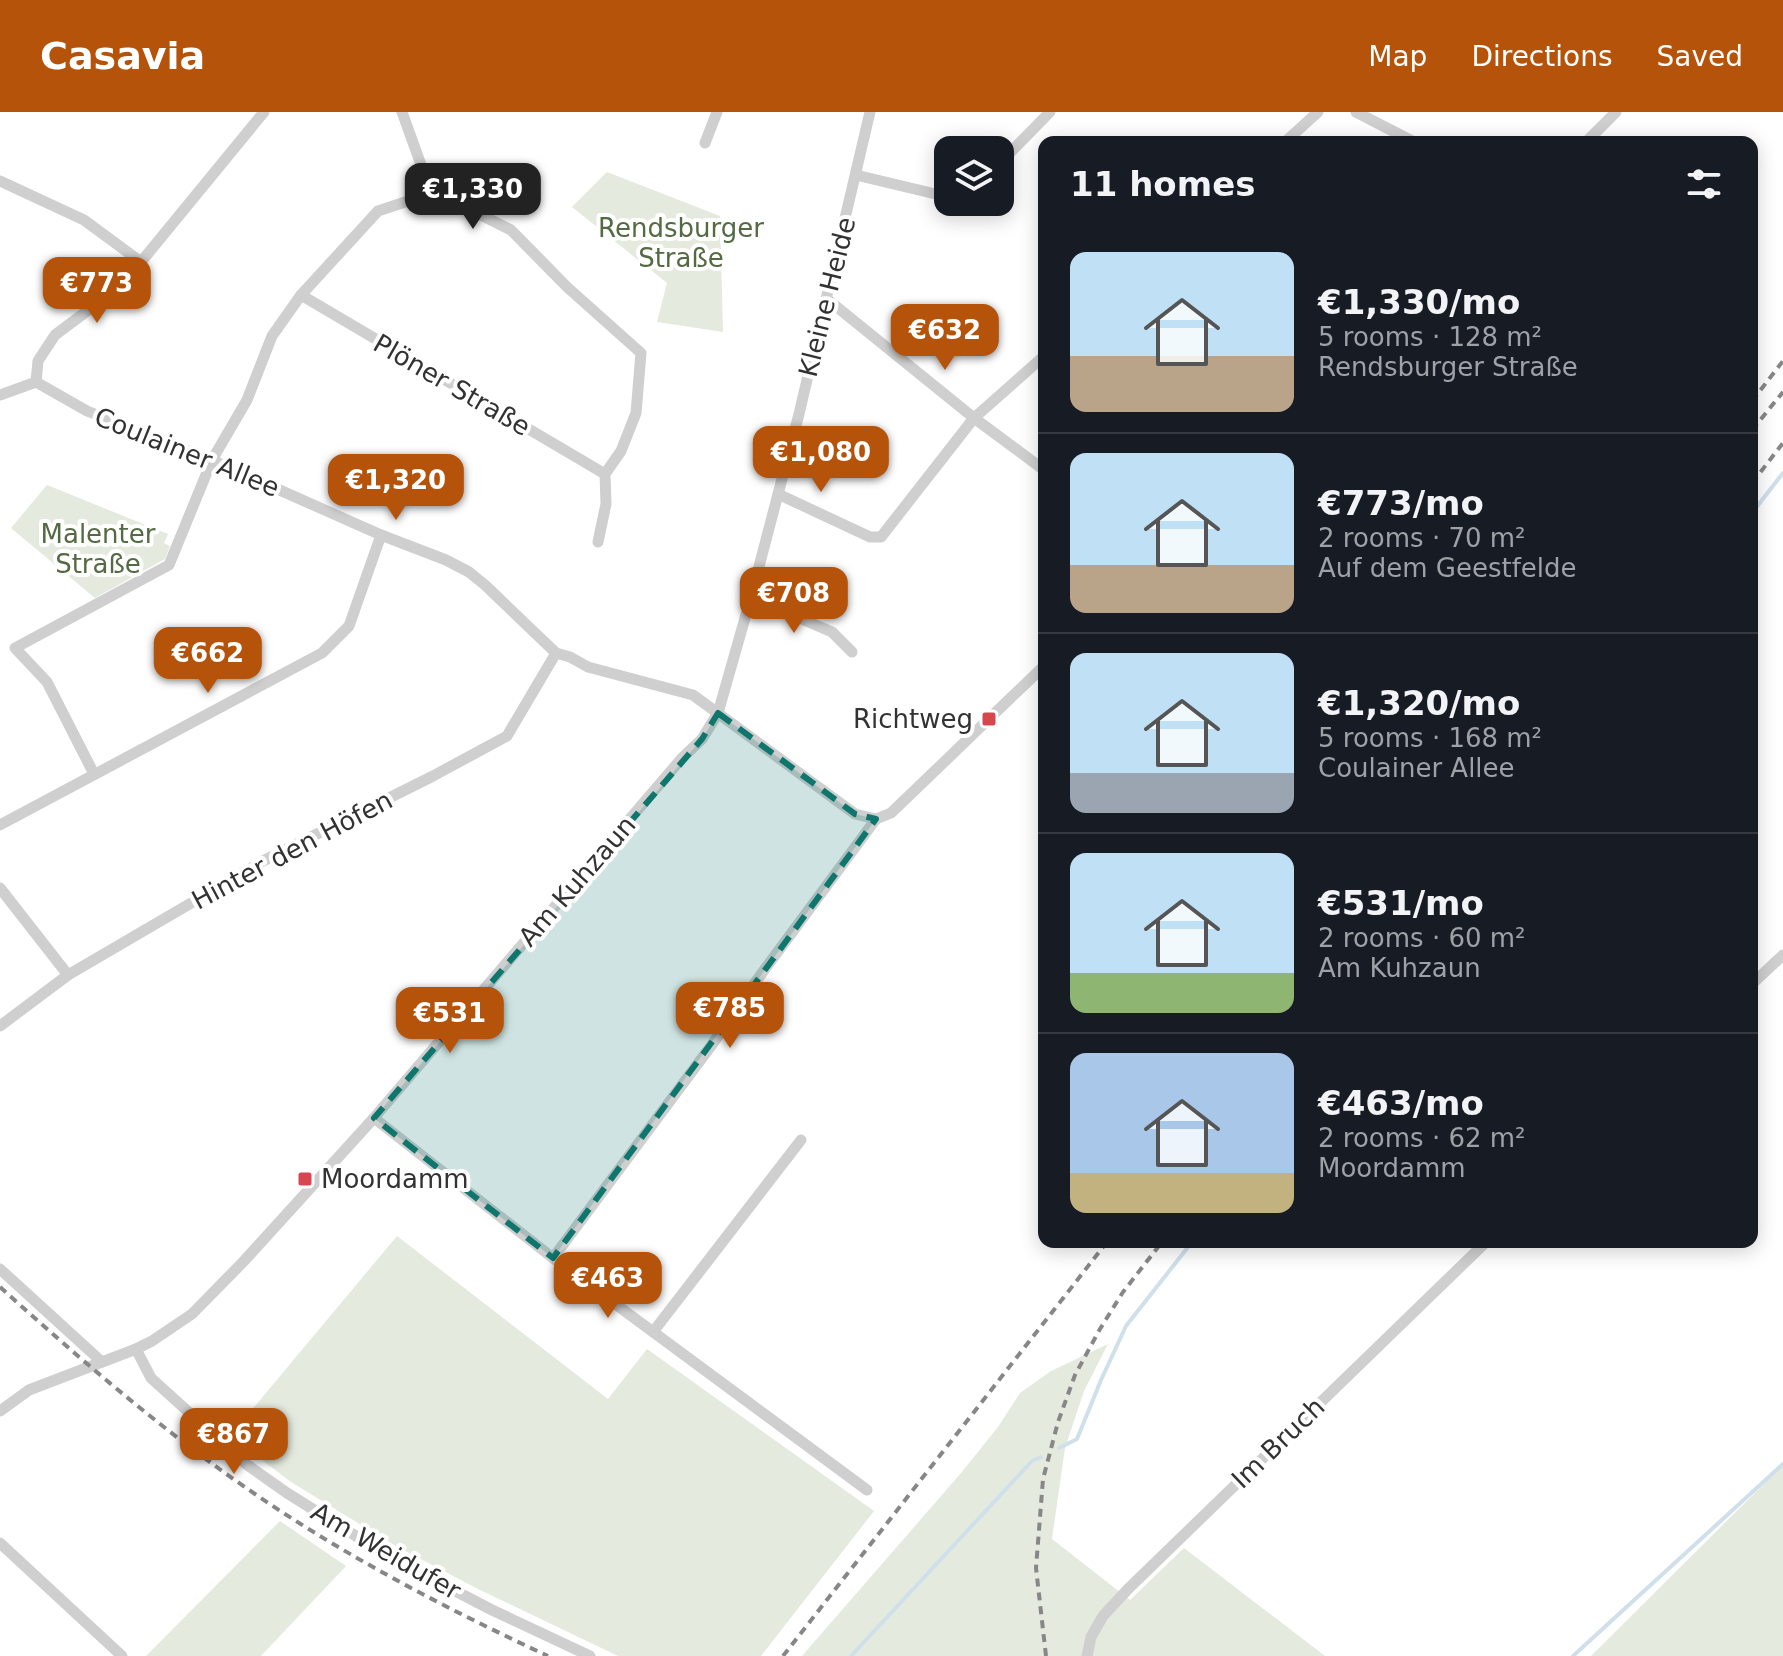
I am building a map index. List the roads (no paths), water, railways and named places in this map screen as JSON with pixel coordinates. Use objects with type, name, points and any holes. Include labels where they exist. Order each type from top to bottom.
[{"type":"street","points":[[0,395],[36,382],[38,361],[55,335],[99,302],[141,262],[264,112]]},
{"type":"street","points":[[402,112],[425,176],[435,192],[511,230],[567,287],[641,353],[636,413],[621,451],[605,474],[606,504],[598,542]]},
{"type":"street","points":[[705,143],[717,112]]},
{"type":"street","name":"Kleine Heide","points":[[718,713],[778,494],[870,112]]},
{"type":"street","points":[[1014,149],[1050,112]]},
{"type":"street","points":[[1292,136],[1318,112]]},
{"type":"street","points":[[1356,112],[1402,136]]},
{"type":"street","points":[[1592,136],[1616,112]]},
{"type":"street","points":[[856,175],[934,194]]},
{"type":"street","points":[[0,181],[84,220],[141,262]]},
{"type":"street","points":[[94,774],[47,682],[15,648],[169,565],[212,460],[247,400],[272,336],[301,295],[378,211],[435,192]]},
{"type":"street","name":"Plöner Straße","points":[[301,295],[605,474]]},
{"type":"street","points":[[827,299],[1038,466]]},
{"type":"street","points":[[778,494],[870,537],[881,537],[974,418],[1038,361]]},
{"type":"street","name":"Coulainer Allee","points":[[36,382],[87,411],[212,460],[381,535],[439,557],[469,572],[485,585],[556,653],[588,667],[693,695],[718,713]]},
{"type":"street","points":[[0,825],[322,653],[349,626],[381,535]]},
{"type":"street","points":[[751,597],[832,632],[852,652]]},
{"type":"street","name":"Hinter den Höfen","points":[[0,1026],[68,975],[263,861],[507,736],[556,653]]},
{"type":"street","points":[[553,1258],[876,819],[891,813],[1038,672]]},
{"type":"street","points":[[718,713],[855,814],[876,819]]},
{"type":"street","name":"Am Kuhzaun","points":[[0,1411],[29,1390],[152,1341],[192,1314],[374,1118],[702,739],[718,713]]},
{"type":"street","points":[[0,888],[68,975]]},
{"type":"street","points":[[1758,978],[1783,955]]},
{"type":"street","points":[[374,1118],[553,1258],[867,1490]]},
{"type":"street","points":[[653,1332],[801,1140]]},
{"type":"street","name":"Im Bruch","points":[[1087,1656],[1091,1637],[1103,1616],[1128,1589],[1480,1248]]},
{"type":"street","points":[[0,1269],[102,1362]]},
{"type":"street","name":"Am Weidufer","points":[[136,1349],[151,1378],[246,1464],[287,1493],[388,1556],[590,1656]]},
{"type":"street","points":[[0,1543],[122,1656]]},
{"type":"waterway","points":[[1758,505],[1783,473]]},
{"type":"waterway","points":[[1059,1448],[1077,1439],[1126,1326],[1187,1248]]},
{"type":"waterway","points":[[851,1656],[1032,1461],[1041,1457]]},
{"type":"waterway","points":[[1573,1656],[1783,1464]]},
{"type":"railway","points":[[1758,393],[1783,361]]},
{"type":"railway","points":[[1758,423],[1783,392]]},
{"type":"railway","points":[[1758,475],[1783,443]]},
{"type":"railway","points":[[783,1656],[1102,1248]]},
{"type":"railway","points":[[1046,1656],[1036,1568],[1043,1479],[1058,1422],[1075,1375],[1100,1329],[1123,1292],[1157,1248]]},
{"type":"railway","points":[[0,1287],[124,1395],[255,1494],[398,1581],[548,1656]]},
{"type":"place","name":"Richtweg","points":[[989,719]]},
{"type":"place","name":"Moordamm","points":[[305,1179]]},
{"type":"park label","name":"Rendsburger Straße","points":[[681,243]]},
{"type":"park label","name":"Malenter Straße","points":[[98,549]]}]
